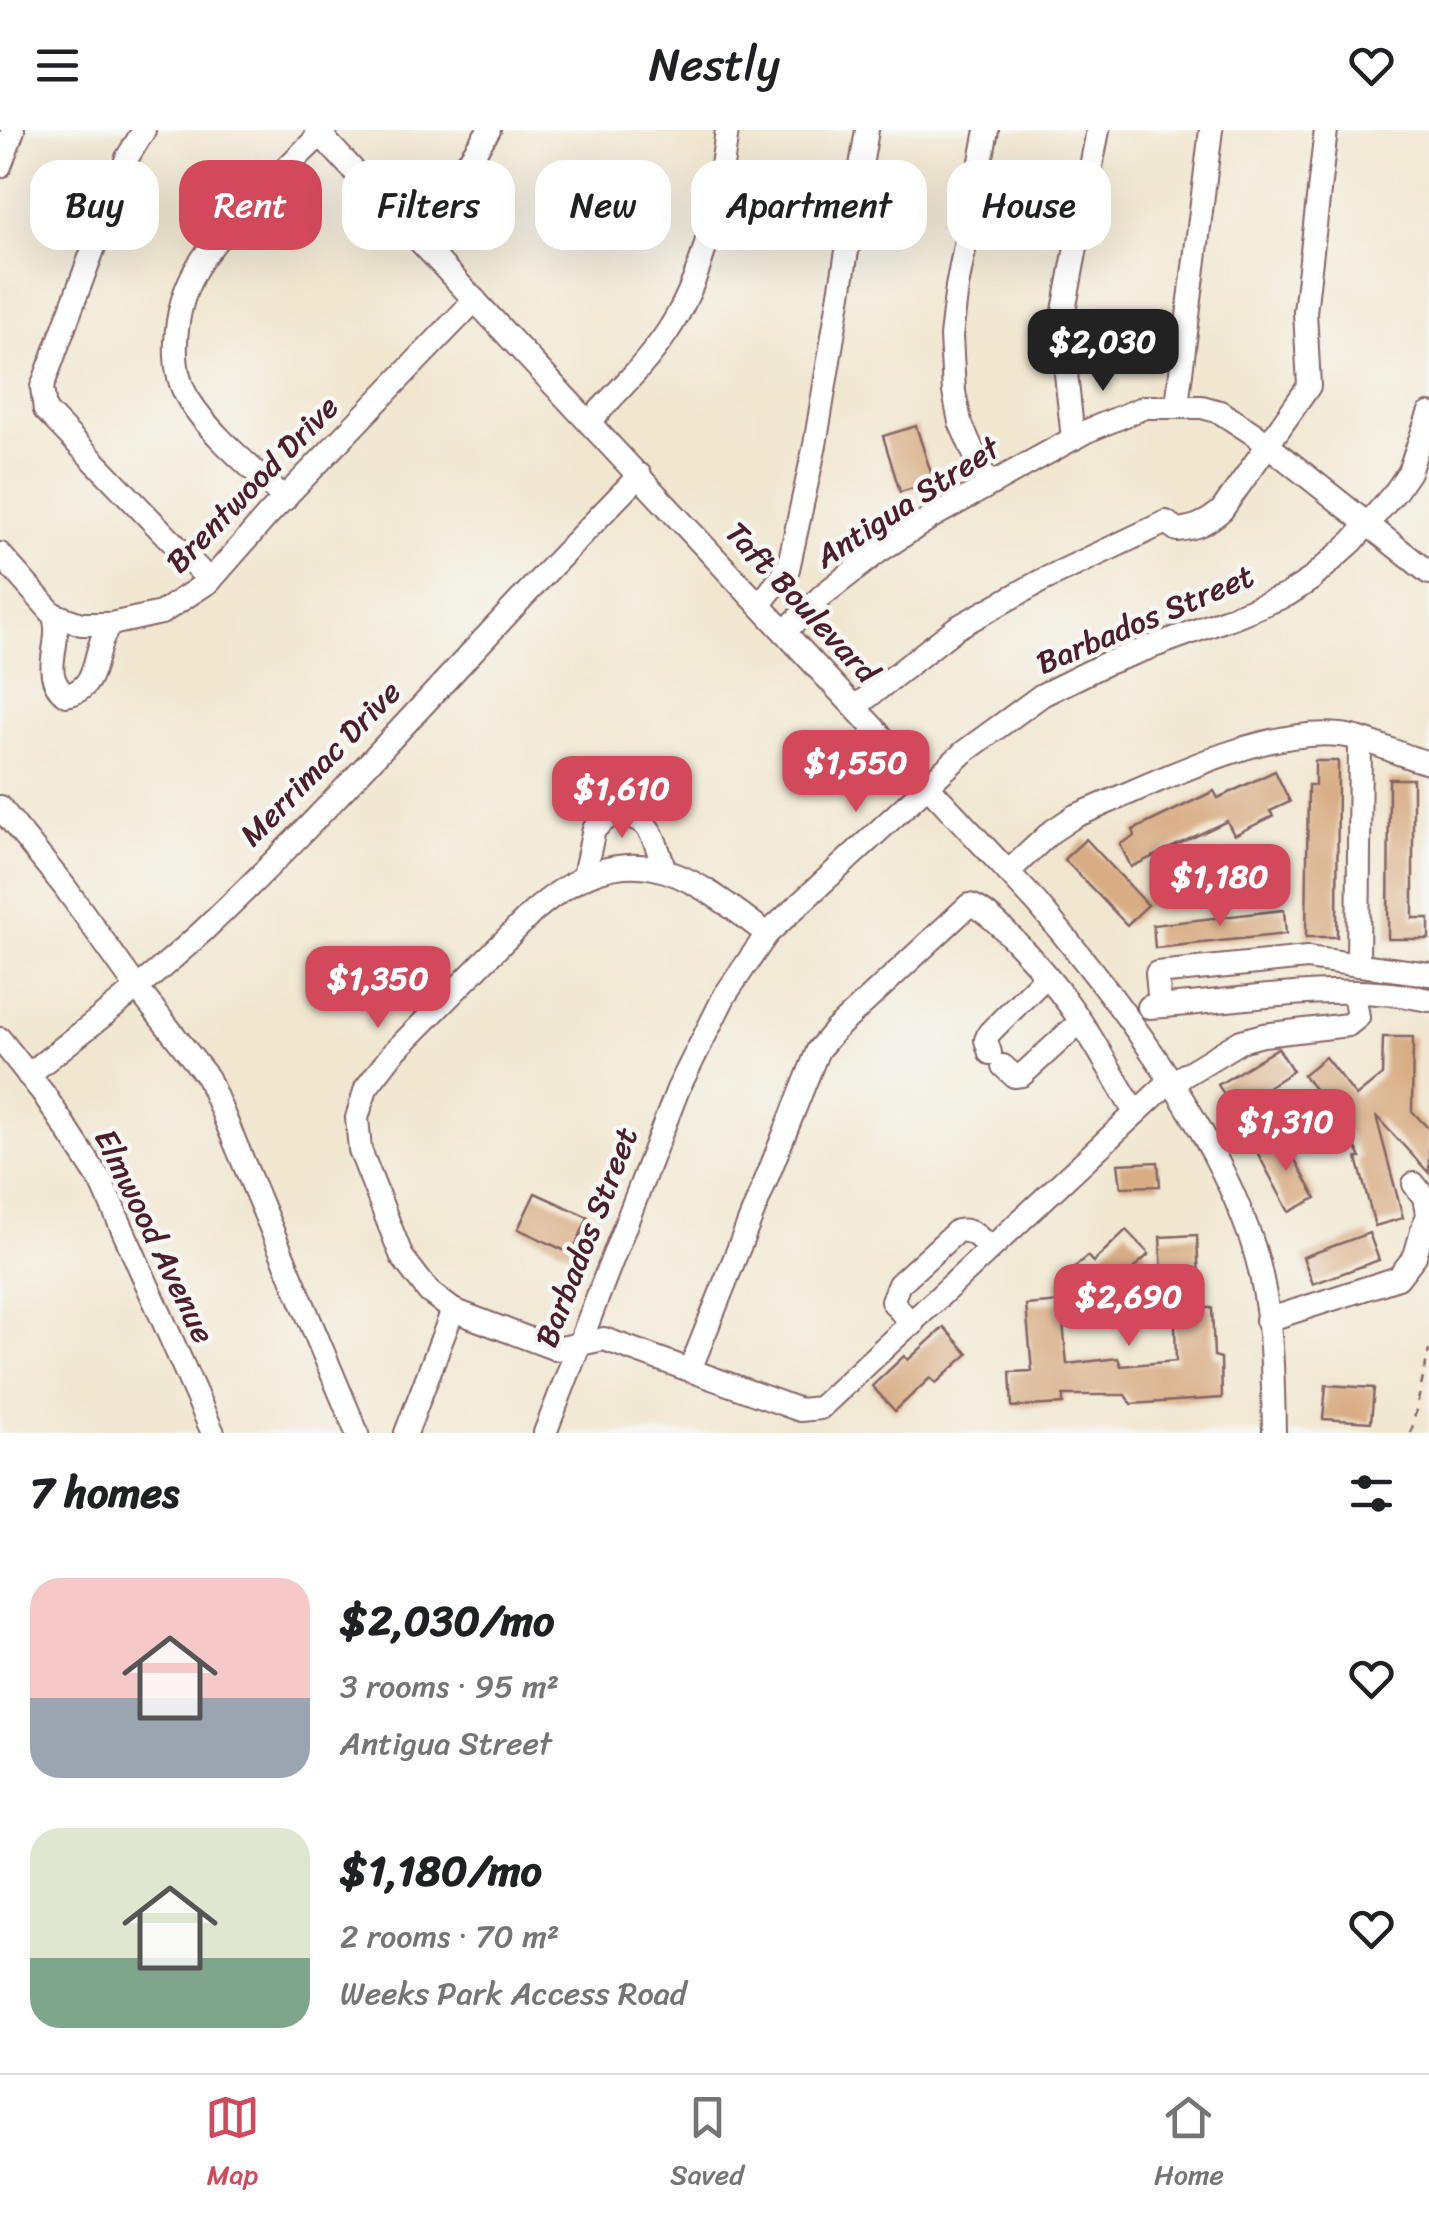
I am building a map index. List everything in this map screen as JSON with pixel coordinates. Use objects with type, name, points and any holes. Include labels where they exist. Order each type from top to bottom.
[{"type":"street","points":[[0,166],[13,130]]},
{"type":"street","points":[[144,130],[126,158],[42,386],[42,399],[46,410],[210,581]]},
{"type":"street","points":[[469,160],[489,130]]},
{"type":"street","points":[[590,421],[640,369],[687,296],[707,246],[726,130]]},
{"type":"street","points":[[760,604],[788,569],[796,534],[816,445],[867,130]]},
{"type":"street","points":[[987,130],[951,336],[960,422],[988,485]]},
{"type":"street","points":[[1073,439],[1060,327],[1098,130]]},
{"type":"street","points":[[1177,406],[1211,130]]},
{"type":"street","points":[[855,707],[956,628],[1041,580],[1166,522],[1177,530],[1208,522],[1222,510],[1309,386],[1305,312],[1326,130]]},
{"type":"street","points":[[285,499],[209,426],[188,400],[175,357],[177,323],[183,295],[209,247],[321,132]]},
{"type":"street","name":"Taft Boulevard","points":[[321,132],[347,160]]},
{"type":"street","name":"Taft Boulevard","points":[[429,250],[1008,872],[1124,1008],[1226,1181],[1250,1238],[1264,1294],[1274,1433]]},
{"type":"street","name":"Brentwood Drive","points":[[53,614],[81,624],[111,624],[161,614],[210,581],[475,300]]},
{"type":"street","name":"Antigua Street","points":[[785,631],[878,552],[988,485],[1122,414],[1145,407],[1177,406],[1220,412],[1369,523],[1429,574]]},
{"type":"street","name":"Barbados Street","points":[[545,1433],[678,1089],[725,995],[768,934],[999,724],[1066,681],[1287,595],[1310,580],[1369,523],[1409,472],[1429,414]]},
{"type":"street","name":"Merrimac Drive","points":[[28,1074],[203,930],[640,476]]},
{"type":"street","points":[[0,554],[53,614],[58,625],[50,670],[55,686],[66,694],[86,686],[102,634],[111,624]]},
{"type":"street","points":[[1008,872],[1051,832],[1075,816],[1248,746],[1290,736],[1345,735],[1429,763]]},
{"type":"street","points":[[1358,965],[1360,741]]},
{"type":"street","points":[[0,807],[208,1078],[357,1433]]},
{"type":"street","points":[[584,876],[594,830],[612,814],[632,815],[650,828],[665,870]]},
{"type":"street","points":[[768,934],[713,892],[665,870],[620,866],[584,876],[554,894],[494,948],[393,1054],[366,1088],[357,1118],[360,1150],[402,1257],[429,1292],[453,1310],[556,1349],[604,1339],[800,1410],[820,1408],[1134,1111],[1170,1083],[1241,1041],[1348,1025],[1358,1017],[1354,993]]},
{"type":"street","points":[[690,1370],[814,1060],[835,1030],[969,905],[976,905],[994,918],[1074,1012],[1134,1111]]},
{"type":"street","points":[[1160,1006],[1156,974],[1307,958],[1429,974]]},
{"type":"street","points":[[1045,976],[986,1040],[996,1060],[1014,1076],[1022,1075],[1074,1012],[1098,975]]},
{"type":"street","points":[[1124,1008],[1280,993],[1354,993],[1429,1000]]},
{"type":"street","name":"Elmwood Avenue","points":[[0,1039],[85,1154],[102,1184],[213,1433]]},
{"type":"street","points":[[1267,1320],[1398,1278],[1414,1256],[1427,1214],[1424,1197],[1414,1184]]},
{"type":"street","points":[[912,1325],[892,1301],[899,1284],[957,1231],[975,1234],[990,1248]]},
{"type":"street","points":[[406,1433],[453,1310]]},
{"type":"path","points":[[1412,1433],[1429,1350]]},
{"type":"building","points":[[916,426],[934,482],[900,492],[883,436]]},
{"type":"building","points":[[1315,761],[1338,761],[1337,937],[1306,937],[1308,785],[1315,785]]},
{"type":"building","points":[[1275,771],[1290,802],[1270,811],[1273,816],[1234,835],[1227,821],[1131,867],[1120,844],[1135,836],[1133,830],[1214,791],[1218,798]]},
{"type":"building","points":[[1389,779],[1413,779],[1413,918],[1429,918],[1429,939],[1388,939]]},
{"type":"building","points":[[1086,839],[1148,905],[1127,925],[1064,859]]},
{"type":"building","points":[[1284,910],[1286,934],[1155,948],[1153,925]]},
{"type":"building","points":[[1383,1037],[1413,1037],[1412,1111],[1429,1129],[1429,1173],[1376,1116],[1403,1218],[1375,1226],[1357,1158],[1361,1158],[1348,1132],[1303,1075],[1325,1057],[1356,1096],[1382,1075]]},
{"type":"building","points":[[1278,1048],[1293,1071],[1234,1109],[1218,1085]]},
{"type":"building","points":[[1282,1136],[1316,1198],[1289,1212],[1256,1150]]},
{"type":"building","points":[[1158,1162],[1160,1186],[1121,1187],[1118,1164]]},
{"type":"building","points":[[535,1193],[588,1217],[572,1254],[518,1229]]},
{"type":"building","points":[[1126,1230],[1149,1254],[1119,1282],[1114,1276],[1079,1309],[1056,1285],[1087,1256],[1093,1262]]},
{"type":"building","points":[[1369,1233],[1379,1260],[1313,1284],[1303,1257]]},
{"type":"building","points":[[1197,1235],[1200,1308],[1212,1308],[1214,1356],[1221,1358],[1222,1398],[1131,1404],[1125,1395],[1063,1395],[1063,1404],[1012,1407],[1010,1372],[1032,1371],[1026,1305],[1061,1302],[1067,1364],[1118,1358],[1121,1366],[1176,1361],[1174,1292],[1163,1293],[1160,1237]]},
{"type":"building","points":[[944,1327],[968,1354],[936,1383],[930,1378],[895,1411],[872,1386]]},
{"type":"building","points":[[1326,1385],[1374,1388],[1371,1422],[1323,1419]]}]
